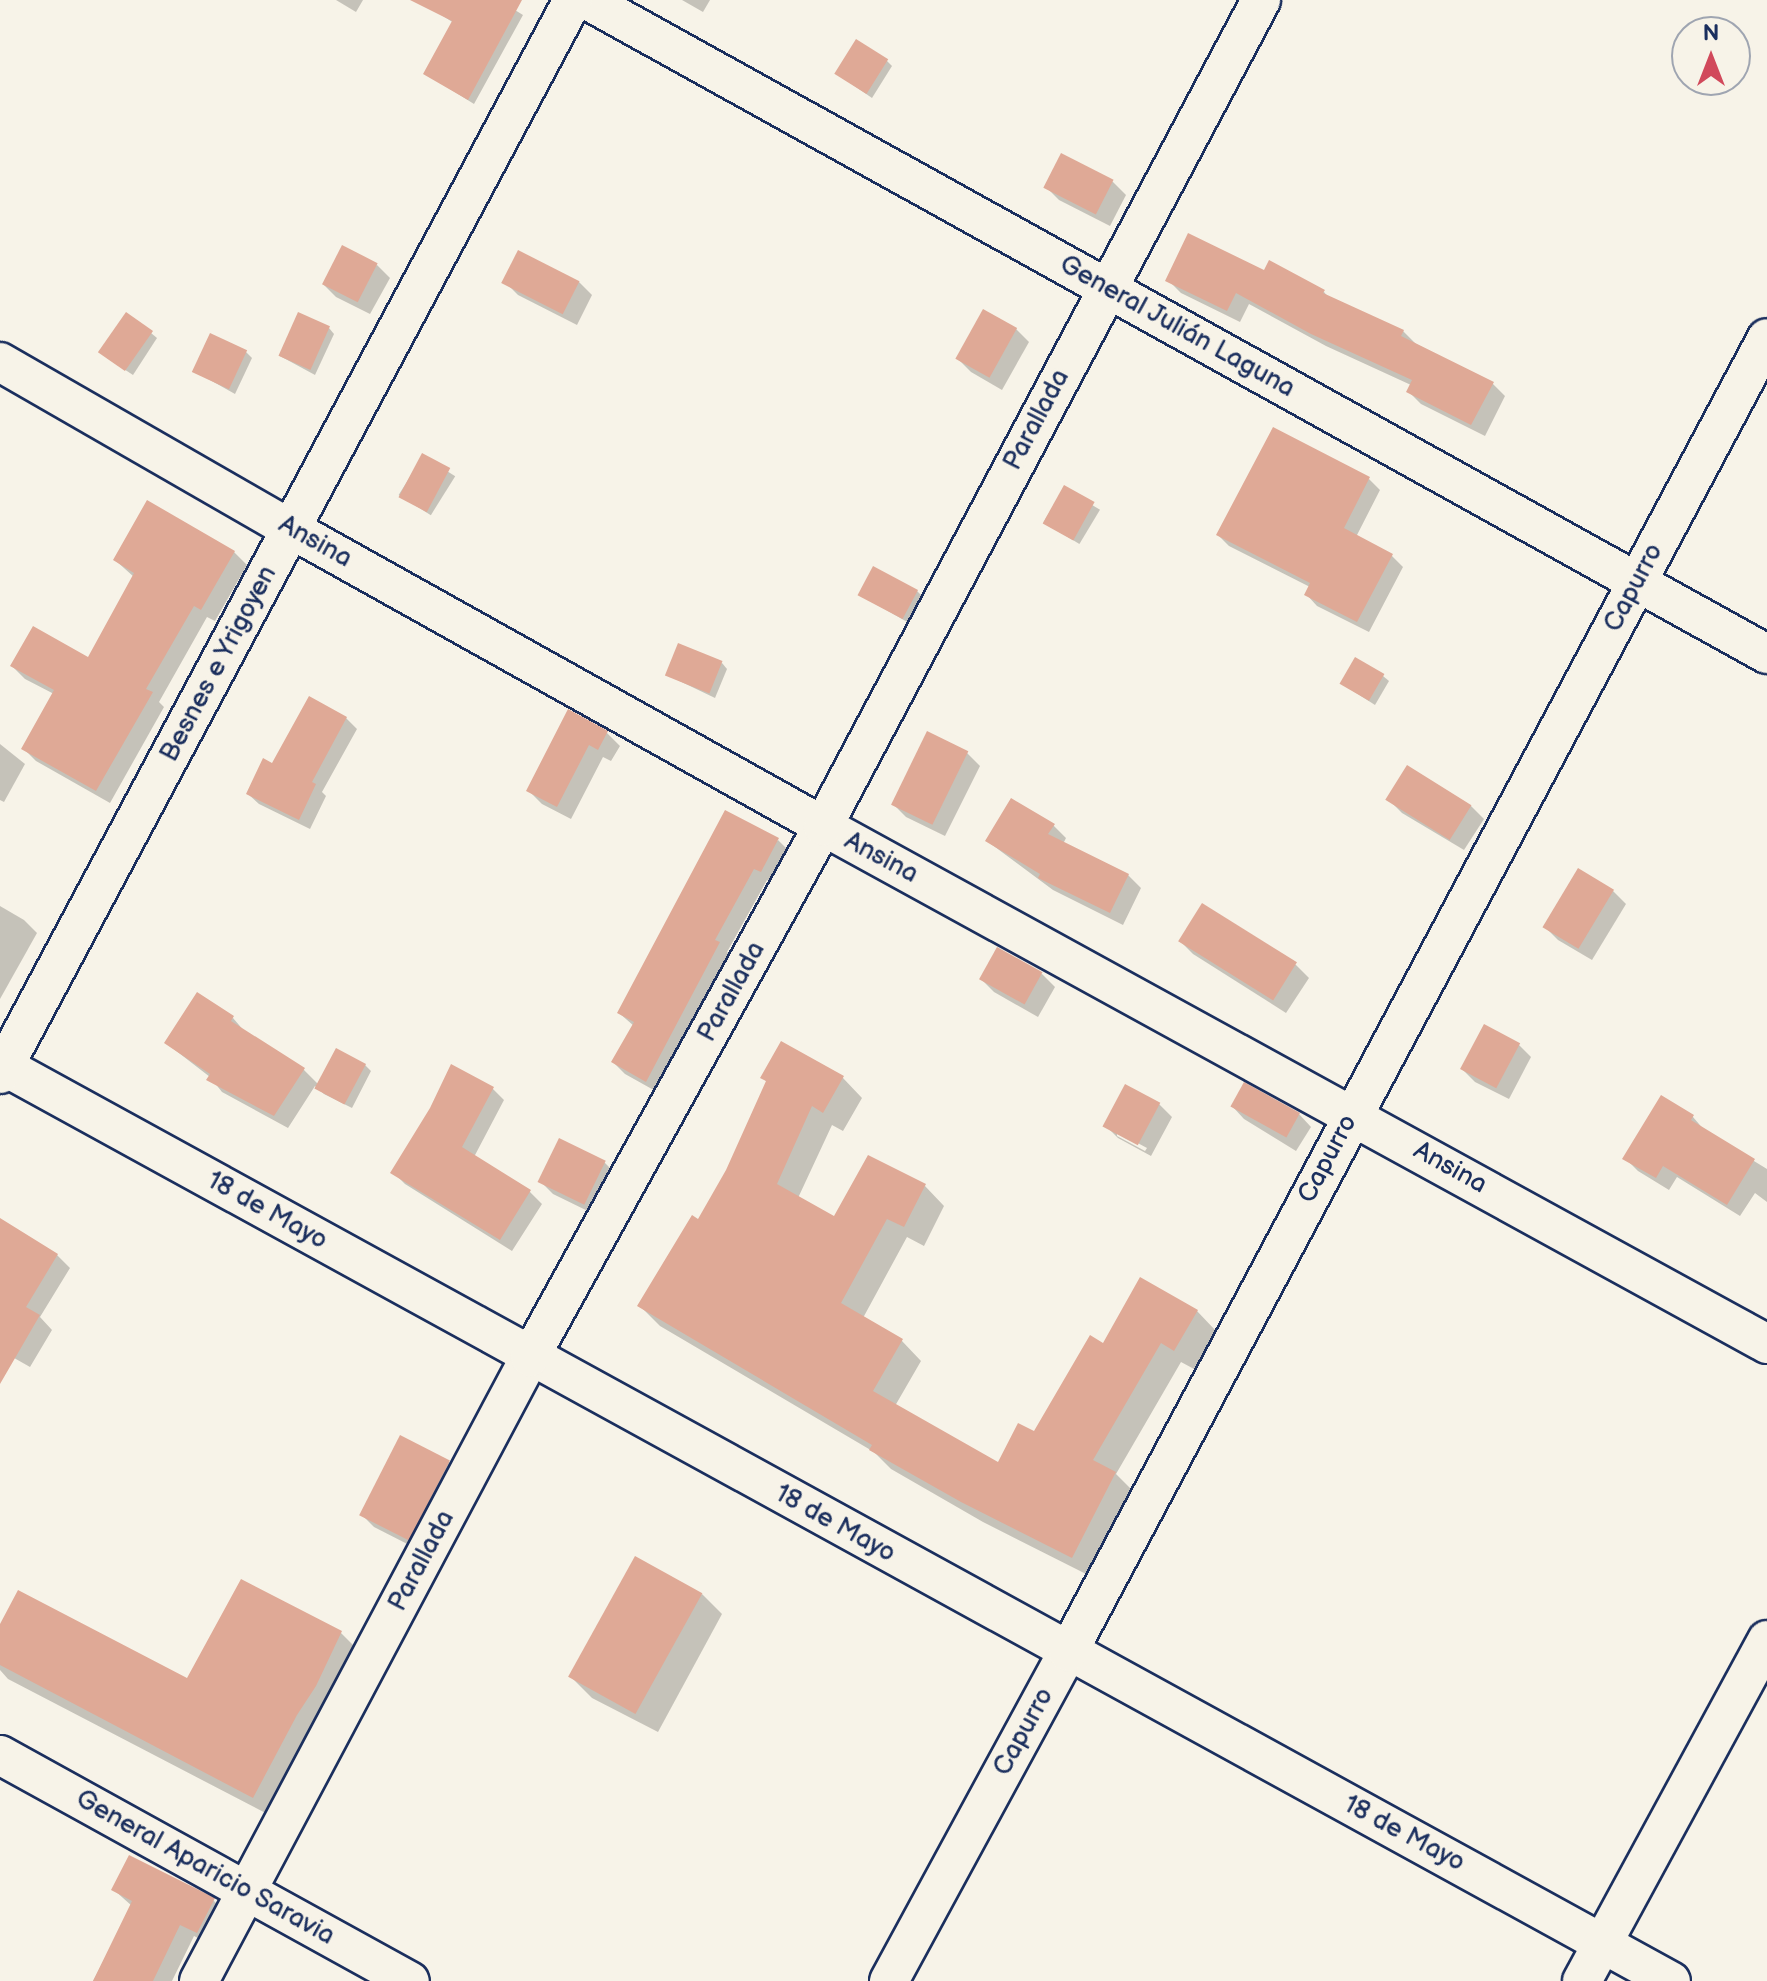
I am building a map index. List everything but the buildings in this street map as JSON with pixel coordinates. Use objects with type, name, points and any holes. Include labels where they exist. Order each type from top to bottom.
[{"type":"street","name":"Besnes e Yrigoyen","points":[[1,1068],[573,0]]},
{"type":"street","name":"General Julián Laguna","points":[[587,0],[1767,654]]},
{"type":"street","name":"Parallada","points":[[199,1981],[530,1357],[823,826],[1261,0]]},
{"type":"street","name":"Capurro","points":[[889,1981],[1068,1652],[1352,1113],[1767,338]]},
{"type":"street","name":"Ansina","points":[[0,362],[291,529],[823,826],[1352,1113],[1767,1344]]},
{"type":"street","name":"18 de Mayo","points":[[1,1068],[1671,1981]]},
{"type":"street","points":[[1582,1981],[1767,1640]]},
{"type":"street","name":"General Aparicio Saravia","points":[[0,1755],[410,1981]]}]
